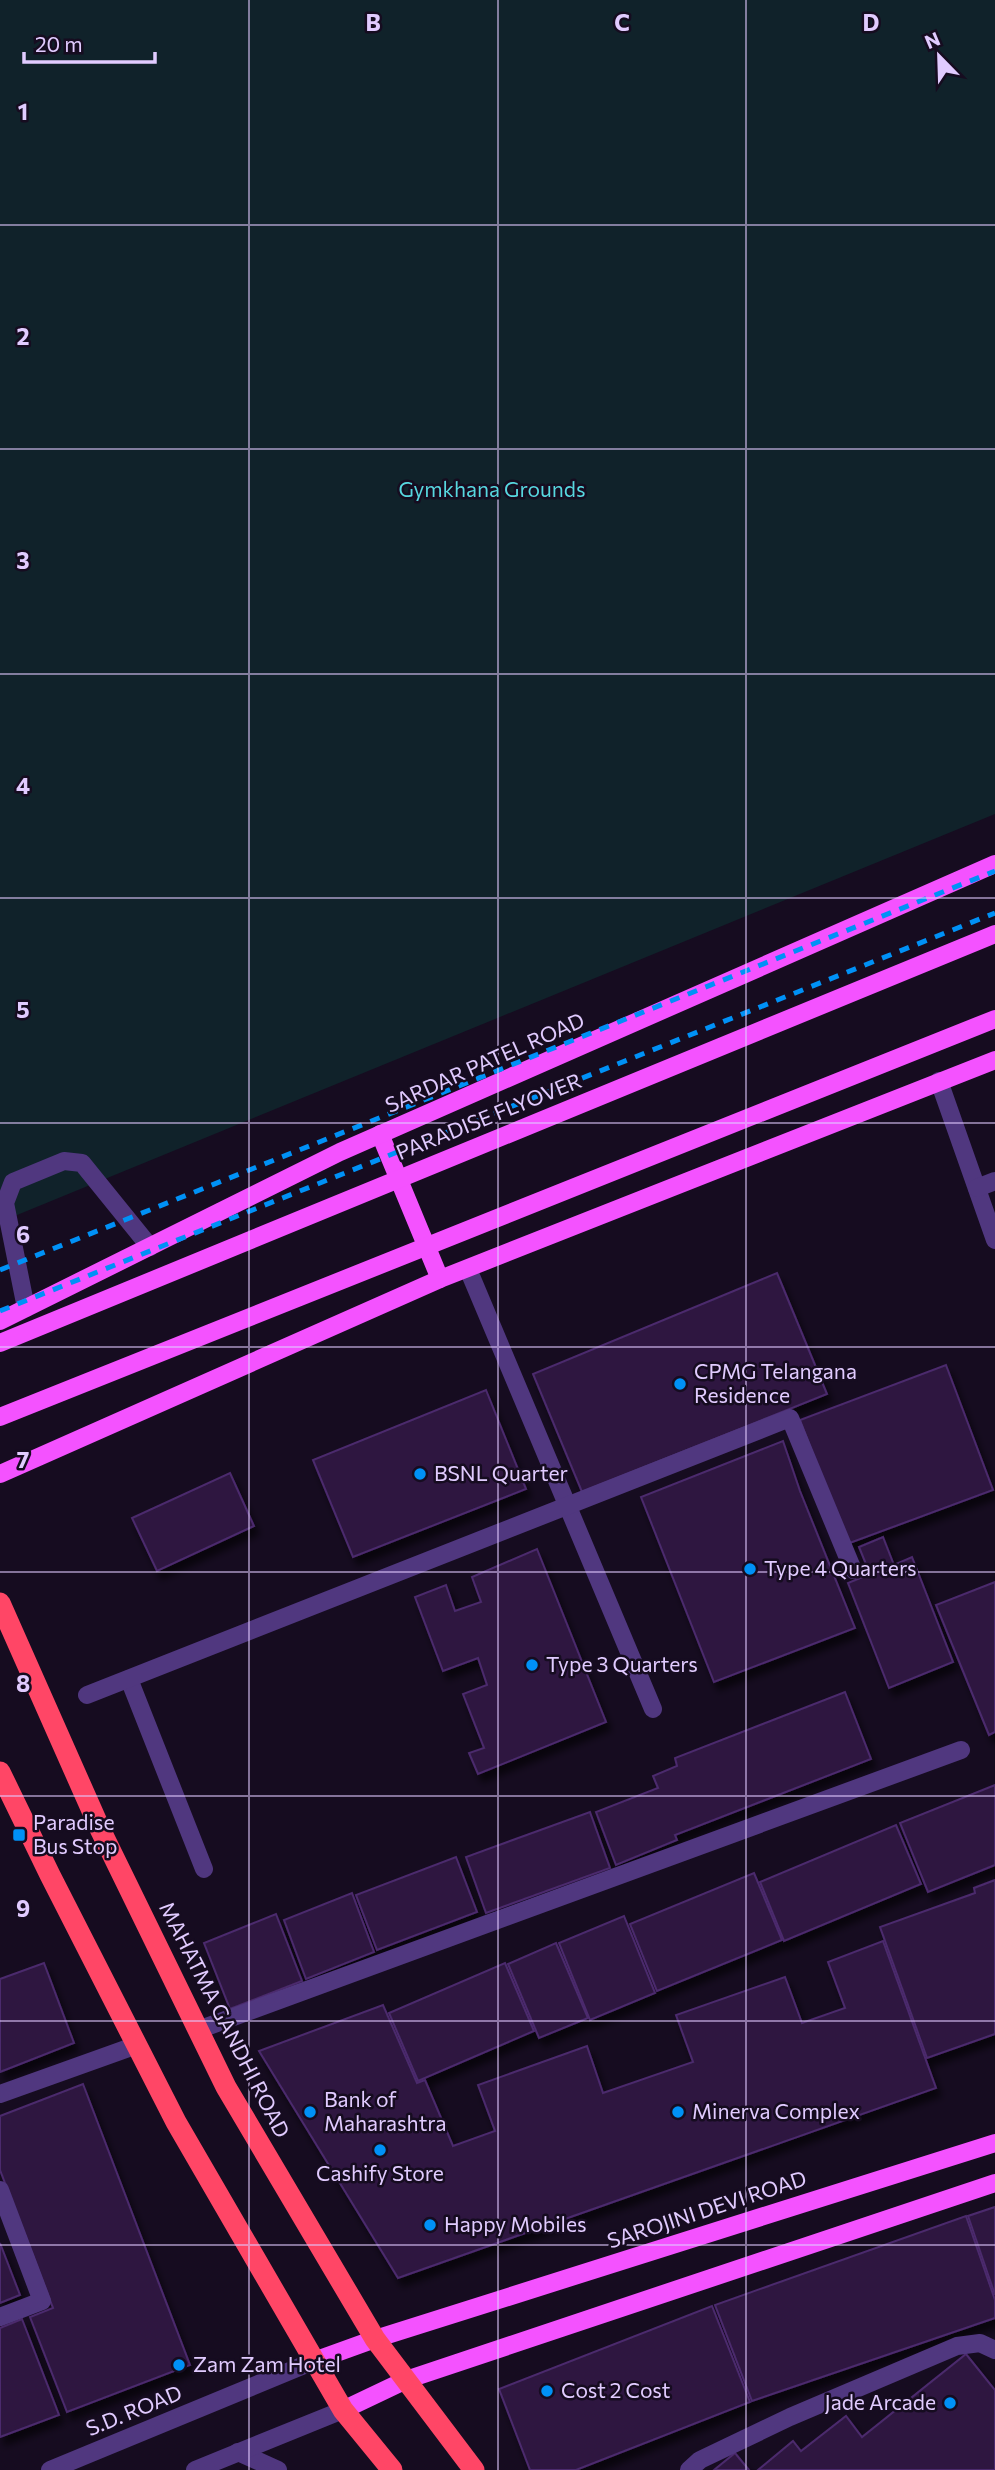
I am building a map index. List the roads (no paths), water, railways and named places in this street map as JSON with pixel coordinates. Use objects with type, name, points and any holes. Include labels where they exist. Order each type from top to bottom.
[{"type":"highway","name":"MAHATMA GANDHI ROAD","points":[[0,1603],[101,1831],[226,2087],[375,2339],[474,2470]]},
{"type":"highway","points":[[0,1772],[188,2144],[343,2410],[391,2470]]},
{"type":"main road","name":"SARDAR PATEL ROAD","points":[[0,1321],[340,1152],[995,864]]},
{"type":"main road","name":"PARADISE FLYOVER","points":[[0,1343],[995,934]]},
{"type":"main road","points":[[0,1417],[995,1019]]},
{"type":"main road","points":[[0,1474],[440,1279],[995,1060]]},
{"type":"main road","points":[[380,1134],[440,1279]]},
{"type":"main road","name":"SAROJINI DEVI ROAD","points":[[314,2361],[375,2339],[995,2143]]},
{"type":"main road","points":[[343,2410],[406,2380],[995,2183]]},
{"type":"street","points":[[939,1081],[995,1240]]},
{"type":"street","points":[[26,1308],[5,1203],[13,1182],[64,1161],[82,1163],[150,1247]]},
{"type":"street","points":[[977,1188],[995,1181]]},
{"type":"street","points":[[468,1269],[653,1709]]},
{"type":"street","points":[[87,1695],[790,1418],[853,1570]]},
{"type":"street","points":[[129,1679],[204,1869]]},
{"type":"street","points":[[198,2030],[961,1749]]},
{"type":"street","points":[[0,2094],[137,2045]]},
{"type":"street","points":[[0,2190],[42,2301],[0,2316]]},
{"type":"street","points":[[689,2470],[700,2460],[790,2417],[957,2346],[980,2343],[995,2350]]},
{"type":"street","name":"S.D. ROAD","points":[[50,2470],[314,2361]]},
{"type":"street","points":[[195,2470],[343,2410]]},
{"type":"street","points":[[238,2452],[278,2470]]},
{"type":"railway","points":[[0,1270],[995,871]]},
{"type":"railway","points":[[0,1311],[995,913]]},
{"type":"place","name":"CPMG Telangana Residence","points":[[680,1384]]},
{"type":"place","name":"BSNL Quarter","points":[[420,1474]]},
{"type":"place","name":"Type 4 Quarters","points":[[750,1569]]},
{"type":"place","name":"Type 3 Quarters","points":[[532,1665]]},
{"type":"place","name":"Paradise Bus Stop","points":[[19,1835]]},
{"type":"place","name":"Bank of Maharashtra","points":[[310,2112]]},
{"type":"place","name":"Minerva Complex","points":[[678,2112]]},
{"type":"place","name":"Cashify Store","points":[[380,2150]]},
{"type":"place","name":"Happy Mobiles","points":[[430,2225]]},
{"type":"place","name":"Zam Zam Hotel","points":[[179,2365]]},
{"type":"place","name":"Cost 2 Cost","points":[[547,2391]]},
{"type":"place","name":"Jade Arcade","points":[[950,2403]]},
{"type":"park label","name":"Gymkhana Grounds","points":[[492,490]]}]
